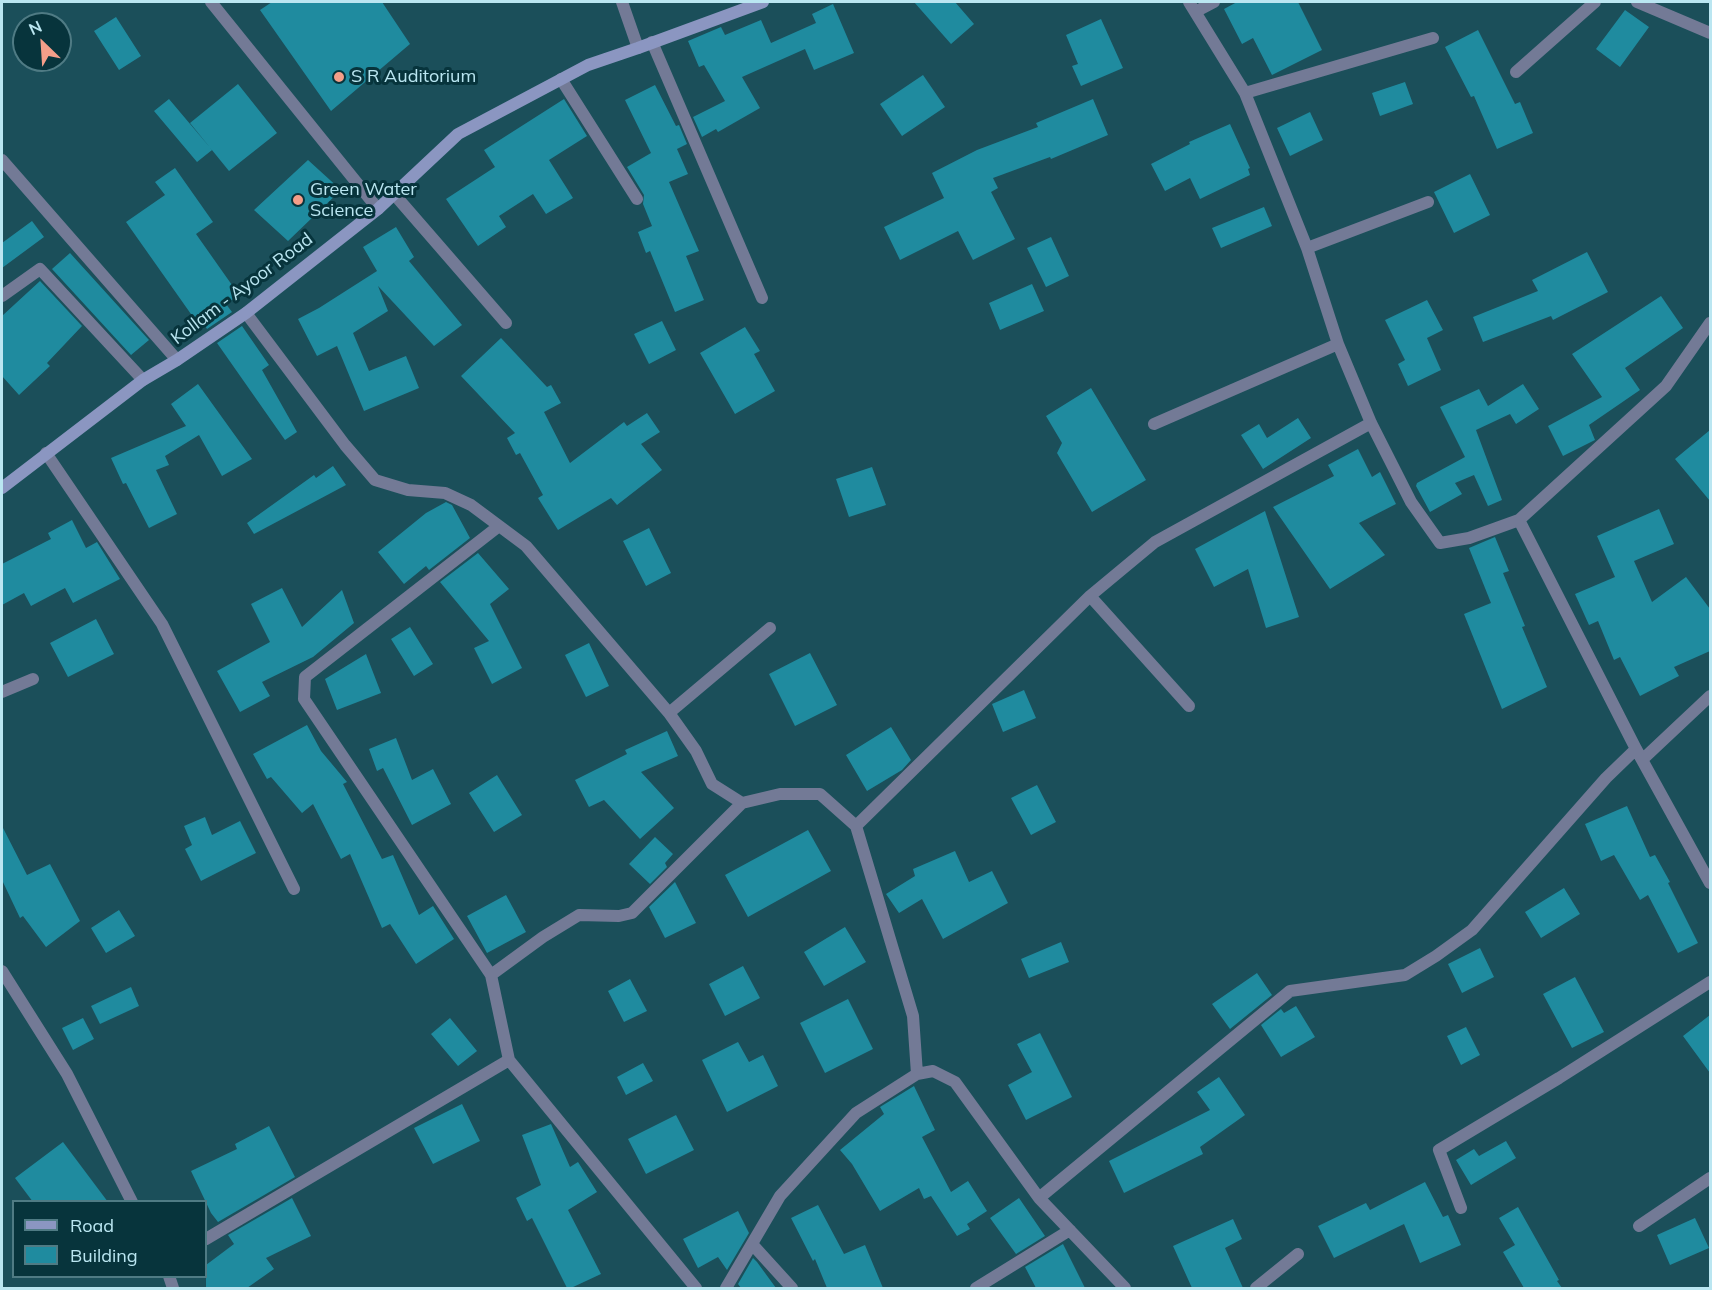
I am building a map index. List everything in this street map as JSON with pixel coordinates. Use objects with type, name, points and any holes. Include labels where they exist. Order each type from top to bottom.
[{"type":"main road","name":"Kollam - Ayoor Road","points":[[2,488],[143,380],[246,313],[378,209],[458,134],[588,65],[763,2]]},
{"type":"street","points":[[211,2],[378,209]]},
{"type":"street","points":[[622,2],[638,48]]},
{"type":"street","points":[[1214,2],[1192,7],[1245,93],[1306,248],[1338,344],[1371,423],[1411,502],[1440,543],[1469,538],[1520,520],[1665,386],[1710,324]]},
{"type":"street","points":[[1516,72],[1595,2]]},
{"type":"street","points":[[1637,2],[1710,33]]},
{"type":"street","points":[[1245,93],[1433,38]]},
{"type":"street","points":[[652,42],[762,298]]},
{"type":"street","points":[[561,79],[637,199]]},
{"type":"street","points":[[2,160],[177,360]]},
{"type":"street","points":[[394,194],[506,323]]},
{"type":"street","points":[[1306,248],[1428,202]]},
{"type":"street","points":[[2,296],[40,269],[143,380]]},
{"type":"street","points":[[246,313],[345,445],[375,480],[408,490],[445,493],[471,505],[526,546],[669,713],[696,751],[712,784],[742,803]]},
{"type":"street","points":[[1154,424],[1338,344]]},
{"type":"street","points":[[856,826],[1090,596],[1155,542],[1371,423]]},
{"type":"street","points":[[46,453],[162,624],[294,889]]},
{"type":"street","points":[[1520,520],[1640,754],[1707,868],[1710,884]]},
{"type":"street","points":[[499,526],[305,677],[304,699],[491,975],[509,1059],[696,1288]]},
{"type":"street","points":[[1090,596],[1189,706]]},
{"type":"street","points":[[669,713],[770,628]]},
{"type":"street","points":[[2,692],[33,679]]},
{"type":"street","points":[[1039,1198],[1290,991],[1405,975],[1472,930],[1606,778],[1640,754],[1710,696]]},
{"type":"street","points":[[491,975],[543,937],[579,915],[619,916],[632,913],[742,803],[780,794],[820,794],[856,826],[913,1016],[917,1074]]},
{"type":"street","points":[[2,971],[67,1074],[131,1200]]},
{"type":"street","points":[[1461,1208],[1439,1150],[1559,1078],[1710,982]]},
{"type":"street","points":[[207,1238],[509,1059]]},
{"type":"street","points":[[726,1288],[780,1196],[856,1113],[917,1074],[933,1071],[955,1082],[1039,1198],[1125,1288]]},
{"type":"street","points":[[1639,1226],[1710,1178]]},
{"type":"street","points":[[976,1288],[1070,1230]]},
{"type":"street","points":[[753,1244],[792,1288]]},
{"type":"street","points":[[1256,1288],[1298,1254]]},
{"type":"building","name":"S R Auditorium","points":[[272,2],[382,2],[410,44],[331,111],[260,10]]},
{"type":"building","points":[[914,2],[955,2],[974,24],[951,44]]},
{"type":"building","points":[[1237,2],[1298,2],[1322,50],[1272,75],[1253,38],[1242,44],[1224,9]]},
{"type":"building","points":[[833,4],[854,53],[814,70],[805,49],[742,77],[760,108],[718,132],[716,129],[702,137],[693,117],[725,101],[704,65],[699,67],[688,41],[721,27],[725,35],[761,20],[771,43],[816,23],[812,14]]},
{"type":"building","points":[[1625,10],[1649,27],[1620,67],[1596,49]]},
{"type":"building","points":[[116,17],[141,56],[119,70],[94,31]]},
{"type":"building","points":[[1101,19],[1123,68],[1081,86],[1072,66],[1078,64],[1066,35]]},
{"type":"building","points":[[1478,30],[1515,104],[1520,102],[1533,133],[1497,149],[1474,96],[1471,97],[1445,47]]},
{"type":"building","points":[[923,75],[945,107],[902,136],[880,104]]},
{"type":"building","points":[[1405,82],[1413,104],[1380,116],[1372,93]]},
{"type":"building","points":[[238,84],[277,133],[229,171],[190,123]]},
{"type":"building","points":[[655,85],[676,126],[679,125],[687,144],[677,149],[688,174],[669,182],[699,251],[686,256],[704,300],[675,312],[650,251],[646,253],[638,232],[652,226],[643,204],[644,195],[627,167],[651,153],[625,100]]},
{"type":"building","points":[[169,99],[212,150],[197,162],[154,111]]},
{"type":"building","points":[[564,99],[587,136],[549,160],[573,198],[546,214],[533,194],[499,216],[506,227],[478,246],[446,199],[495,167],[484,150]]},
{"type":"building","points":[[1093,99],[1108,135],[1051,159],[1050,157],[993,178],[998,188],[991,192],[1015,239],[973,260],[958,231],[900,260],[884,227],[944,198],[932,173],[977,150],[1038,127],[1036,123]]},
{"type":"building","points":[[1310,112],[1323,140],[1290,156],[1277,128]]},
{"type":"building","points":[[1230,124],[1250,168],[1248,169],[1250,175],[1200,199],[1190,178],[1165,191],[1151,164],[1190,144],[1189,142]]},
{"type":"building","name":"Green Water Science","points":[[308,160],[341,190],[288,241],[254,210]]},
{"type":"building","points":[[175,168],[213,222],[196,234],[239,295],[226,304],[232,312],[207,329],[202,321],[198,324],[126,222],[165,195],[155,182]]},
{"type":"building","points":[[1470,174],[1490,215],[1454,233],[1434,192]]},
{"type":"building","points":[[1264,207],[1272,226],[1221,248],[1212,228]]},
{"type":"building","points":[[32,221],[44,237],[2,268],[2,243]]},
{"type":"building","points":[[396,227],[414,257],[409,261],[462,325],[434,346],[378,286],[388,311],[353,333],[369,371],[406,356],[419,388],[364,411],[337,346],[317,356],[298,319],[377,271],[363,247]]},
{"type":"building","points":[[1051,237],[1069,276],[1046,287],[1027,248]]},
{"type":"building","points":[[1587,252],[1608,292],[1553,320],[1551,316],[1483,342],[1473,317],[1538,291],[1532,280]]},
{"type":"building","points":[[70,253],[149,340],[131,355],[52,269]]},
{"type":"building","points":[[40,281],[82,326],[47,363],[50,366],[19,395],[2,376],[2,316]]},
{"type":"building","points":[[1032,284],[1044,311],[1000,330],[989,303]]},
{"type":"building","points":[[1661,296],[1683,328],[1625,368],[1640,390],[1589,425],[1595,440],[1563,456],[1548,426],[1602,397],[1572,354]]},
{"type":"building","points":[[1427,300],[1443,330],[1427,338],[1441,370],[1408,386],[1398,364],[1405,360],[1385,320]]},
{"type":"building","points":[[662,321],[676,350],[649,364],[634,334]]},
{"type":"building","points":[[242,326],[269,365],[262,370],[297,432],[285,440],[217,343]]},
{"type":"building","points":[[745,327],[760,351],[754,354],[775,391],[735,414],[700,353]]},
{"type":"building","points":[[501,338],[547,387],[551,385],[561,403],[544,412],[570,463],[624,422],[627,426],[647,413],[660,432],[641,444],[662,470],[617,505],[611,498],[558,530],[538,498],[543,495],[520,453],[516,455],[507,438],[515,433],[461,376]]},
{"type":"building","points":[[198,384],[252,459],[222,476],[199,435],[165,456],[169,465],[156,470],[177,514],[149,528],[126,483],[123,484],[111,458],[186,426],[171,404]]},
{"type":"building","points":[[1523,384],[1539,409],[1516,424],[1510,414],[1476,430],[1502,500],[1488,506],[1474,475],[1455,483],[1462,494],[1430,512],[1416,486],[1417,483],[1465,457],[1440,407],[1479,389],[1488,406]]},
{"type":"building","points":[[1091,388],[1146,480],[1092,512],[1057,453],[1062,443],[1046,416]]},
{"type":"building","points":[[1298,418],[1311,438],[1263,469],[1241,435],[1259,424],[1267,438]]},
{"type":"building","points":[[1710,430],[1710,501],[1675,459]]},
{"type":"building","points":[[1358,449],[1372,477],[1380,472],[1396,504],[1359,523],[1385,555],[1330,589],[1273,507],[1334,476],[1328,465]]},
{"type":"building","points":[[333,466],[346,485],[254,534],[247,523],[314,475],[316,478]]},
{"type":"building","points":[[872,467],[886,505],[849,517],[836,479]]},
{"type":"building","points":[[446,502],[452,505],[470,538],[429,570],[426,566],[404,584],[378,552],[426,513]]},
{"type":"building","points":[[1659,509],[1674,544],[1634,561],[1652,602],[1686,577],[1710,609],[1710,651],[1674,667],[1679,676],[1640,696],[1620,657],[1614,660],[1598,621],[1589,625],[1575,594],[1615,577],[1597,536]]},
{"type":"building","points":[[1265,511],[1299,617],[1266,628],[1248,569],[1214,587],[1195,549]]},
{"type":"building","points":[[72,520],[86,548],[97,542],[120,579],[73,603],[65,588],[31,606],[24,593],[2,605],[2,564],[51,539],[48,533]]},
{"type":"building","points":[[649,528],[671,573],[646,586],[623,541]]},
{"type":"building","points":[[1495,537],[1509,571],[1503,573],[1547,687],[1502,709],[1464,614],[1491,603],[1469,548]]},
{"type":"building","points":[[478,553],[509,589],[490,604],[522,668],[492,684],[474,648],[489,641],[440,582]]},
{"type":"building","points":[[282,588],[302,627],[342,590],[354,623],[313,657],[262,682],[270,696],[240,712],[217,671],[270,642],[251,604]]},
{"type":"building","points":[[96,619],[114,654],[68,677],[50,643]]},
{"type":"building","points":[[410,627],[433,664],[414,676],[391,639]]},
{"type":"building","points":[[589,643],[609,686],[586,697],[565,655]]},
{"type":"building","points":[[810,653],[837,705],[795,726],[769,674]]},
{"type":"building","points":[[366,654],[381,693],[337,710],[325,679]]},
{"type":"building","points":[[1024,690],[1036,718],[1003,732],[992,704]]},
{"type":"building","points":[[307,725],[321,751],[347,782],[343,784],[382,859],[393,855],[419,915],[433,906],[454,939],[416,964],[390,924],[382,928],[350,854],[341,859],[313,804],[302,813],[271,777],[267,779],[253,754]]},
{"type":"building","points":[[891,727],[911,760],[902,770],[867,791],[846,755]]},
{"type":"building","points":[[667,731],[678,756],[641,772],[674,808],[640,839],[604,800],[589,807],[575,780],[627,754],[625,750]]},
{"type":"building","points":[[396,738],[412,780],[433,769],[451,804],[412,825],[383,768],[377,771],[369,749]]},
{"type":"building","points":[[497,775],[522,815],[494,832],[469,793]]},
{"type":"building","points":[[1037,785],[1056,822],[1031,835],[1011,798]]},
{"type":"building","points":[[1627,806],[1650,857],[1655,855],[1670,882],[1668,883],[1698,943],[1678,953],[1648,895],[1640,900],[1614,855],[1601,861],[1585,824]]},
{"type":"building","points":[[205,817],[212,835],[240,821],[256,853],[201,881],[185,849],[192,845],[184,826]]},
{"type":"building","points":[[2,826],[27,875],[50,864],[80,921],[46,947],[23,916],[20,918],[2,880]]},
{"type":"building","points":[[808,830],[831,871],[748,917],[725,875]]},
{"type":"building","points":[[655,837],[673,854],[665,863],[667,867],[650,884],[629,864]]},
{"type":"building","points":[[955,851],[969,882],[992,871],[1008,903],[943,939],[922,899],[899,913],[886,894],[915,876],[913,869]]},
{"type":"building","points":[[675,882],[696,923],[665,938],[649,907]]},
{"type":"building","points":[[1564,888],[1580,914],[1541,938],[1525,912]]},
{"type":"building","points":[[506,895],[526,932],[487,953],[467,916]]},
{"type":"building","points":[[119,910],[135,936],[106,953],[91,928]]},
{"type":"building","points":[[845,927],[866,962],[824,986],[804,952]]},
{"type":"building","points":[[1061,942],[1069,962],[1029,978],[1021,959]]},
{"type":"building","points":[[1480,948],[1494,977],[1462,993],[1448,964]]},
{"type":"building","points":[[743,966],[760,998],[725,1016],[709,984]]},
{"type":"building","points":[[1257,973],[1272,995],[1230,1029],[1212,1004]]},
{"type":"building","points":[[1575,977],[1604,1032],[1572,1048],[1543,994]]},
{"type":"building","points":[[630,979],[647,1011],[624,1022],[608,991]]},
{"type":"building","points":[[131,987],[139,1006],[100,1024],[91,1006]]},
{"type":"building","points":[[848,999],[873,1049],[825,1073],[800,1023]]},
{"type":"building","points":[[1296,1006],[1315,1037],[1281,1057],[1261,1025],[1281,1009],[1284,1013]]},
{"type":"building","points":[[1710,1015],[1710,1073],[1683,1036]]},
{"type":"building","points":[[83,1018],[94,1039],[73,1050],[62,1028]]},
{"type":"building","points":[[450,1018],[477,1051],[458,1066],[431,1034]]},
{"type":"building","points":[[1466,1027],[1480,1055],[1461,1065],[1447,1036]]},
{"type":"building","points":[[1040,1033],[1072,1097],[1026,1120],[1008,1085],[1032,1072],[1017,1044]]},
{"type":"building","points":[[738,1042],[749,1062],[763,1055],[778,1086],[727,1112],[702,1060]]},
{"type":"building","points":[[643,1063],[653,1081],[626,1095],[617,1077]]},
{"type":"building","points":[[1219,1077],[1245,1115],[1200,1147],[1203,1154],[1124,1193],[1109,1161],[1210,1110],[1197,1092]]},
{"type":"building","points":[[914,1086],[935,1130],[922,1137],[951,1192],[968,1181],[987,1211],[967,1224],[970,1229],[957,1236],[931,1196],[924,1199],[919,1188],[880,1211],[852,1164],[840,1150],[884,1114],[880,1107]]},
{"type":"building","points":[[462,1104],[480,1141],[433,1164],[414,1128]]},
{"type":"building","points":[[676,1115],[694,1150],[646,1174],[628,1139]]},
{"type":"building","points":[[551,1124],[570,1167],[578,1162],[597,1192],[568,1210],[601,1274],[571,1288],[567,1288],[532,1218],[527,1221],[516,1198],[541,1185],[522,1135]]},
{"type":"building","points":[[269,1126],[295,1177],[218,1222],[211,1213],[207,1200],[205,1200],[191,1171],[237,1149],[235,1144]]},
{"type":"building","points":[[1506,1141],[1516,1158],[1471,1185],[1456,1160],[1474,1149],[1479,1156]]},
{"type":"building","points":[[63,1142],[106,1200],[32,1200],[15,1178]]},
{"type":"building","points":[[1425,1182],[1443,1217],[1448,1215],[1461,1245],[1420,1263],[1404,1224],[1334,1258],[1318,1226],[1366,1203],[1370,1210]]},
{"type":"building","points":[[292,1198],[311,1236],[266,1258],[274,1269],[247,1288],[206,1288],[207,1264],[234,1244],[228,1235]]},
{"type":"building","points":[[1019,1198],[1045,1236],[1016,1254],[990,1218]]},
{"type":"building","points":[[818,1205],[844,1254],[865,1245],[883,1288],[827,1288],[815,1259],[813,1261],[791,1218]]},
{"type":"building","points":[[1518,1207],[1562,1288],[1524,1288],[1503,1252],[1515,1245],[1499,1218]]},
{"type":"building","points":[[738,1211],[749,1233],[727,1270],[718,1257],[698,1268],[683,1239]]},
{"type":"building","points":[[1695,1218],[1709,1248],[1670,1265],[1657,1235]]},
{"type":"building","points":[[1233,1219],[1242,1239],[1225,1248],[1243,1288],[1192,1288],[1173,1246]]},
{"type":"building","points":[[1063,1244],[1085,1288],[1036,1288],[1025,1267]]},
{"type":"building","points":[[753,1258],[776,1288],[741,1288],[738,1284]]},
{"type":"place","name":"S R Auditorium","points":[[339,77]]},
{"type":"place","name":"Green Water Science","points":[[298,200]]}]
